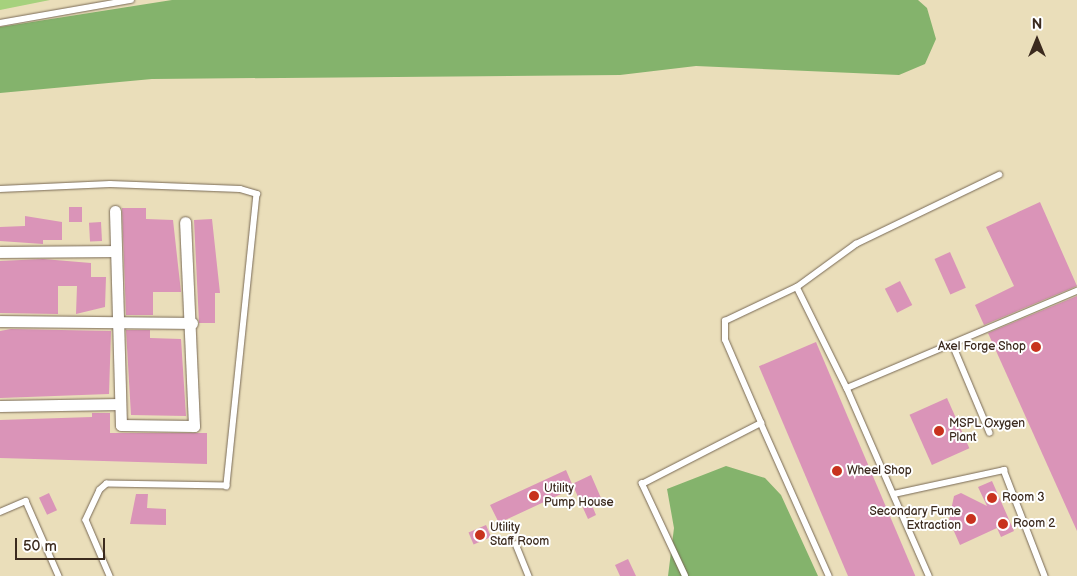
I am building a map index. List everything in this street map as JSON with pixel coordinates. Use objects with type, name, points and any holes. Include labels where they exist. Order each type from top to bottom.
[{"type":"street","points":[[115,211],[121,425],[194,426],[192,323],[185,222]]},
{"type":"street","points":[[0,252],[116,252]]},
{"type":"street","points":[[0,321],[192,323]]},
{"type":"street","points":[[0,406],[120,404]]},
{"type":"lane","points":[[0,23],[131,0]]},
{"type":"lane","points":[[829,576],[724,340],[724,325],[797,288],[856,244],[999,175]]},
{"type":"lane","points":[[0,189],[110,184],[240,189],[257,194],[226,486],[107,484],[90,503],[86,520],[110,576]]},
{"type":"lane","points":[[797,288],[847,388],[929,576]]},
{"type":"lane","points":[[847,388],[953,345],[1077,291]]},
{"type":"lane","points":[[953,345],[990,433]]},
{"type":"lane","points":[[685,576],[642,484],[761,424]]},
{"type":"lane","points":[[894,494],[1004,470],[1045,576]]},
{"type":"lane","points":[[0,512],[26,502],[59,576]]},
{"type":"lane","points":[[516,544],[529,576]]},
{"type":"green space","points":[[0,0],[50,0],[0,10]]},
{"type":"green space","points":[[172,0],[918,0],[927,8],[936,39],[925,64],[899,75],[696,66],[620,75],[152,79],[0,93],[0,27]]},
{"type":"green space","points":[[726,466],[765,478],[781,495],[818,576],[668,576],[674,528],[667,489]]},
{"type":"building","points":[[1040,202],[1077,286],[984,325],[975,305],[1014,286],[986,227]]},
{"type":"building","points":[[69,207],[82,207],[82,222],[69,222]]},
{"type":"building","points":[[122,208],[146,208],[146,219],[173,220],[181,292],[153,292],[153,315],[126,315]]},
{"type":"building","points":[[25,216],[62,222],[62,240],[43,240],[43,244],[0,241],[0,227],[25,226]]},
{"type":"building","points":[[212,219],[220,293],[215,293],[215,323],[199,323],[194,220]]},
{"type":"building","points":[[101,222],[102,241],[90,242],[89,223]]},
{"type":"building","points":[[950,252],[966,288],[950,295],[934,259]]},
{"type":"building","points":[[43,259],[91,263],[91,277],[106,277],[105,307],[76,314],[77,286],[58,286],[58,314],[0,313],[0,261]]},
{"type":"building","points":[[900,281],[912,305],[897,313],[885,289]]},
{"type":"building","points":[[1077,296],[1077,531],[988,333]]},
{"type":"building","points":[[11,329],[111,331],[109,394],[0,398],[0,331]]},
{"type":"building","points":[[126,330],[150,330],[150,338],[181,339],[186,416],[131,415]]},
{"type":"building","name":"Wheel Shop","points":[[816,342],[915,576],[848,576],[759,366]]},
{"type":"building","name":"MSPL Oxygen Plant","points":[[947,398],[969,448],[932,465],[910,415]]},
{"type":"building","points":[[92,413],[110,413],[110,433],[207,433],[207,464],[0,458],[0,420],[92,417]]},
{"type":"building","name":"Utility Pump House","points":[[566,470],[572,484],[591,475],[601,498],[591,503],[596,515],[588,519],[574,488],[499,523],[490,505]]},
{"type":"building","name":"Secondary Fume Extraction","points":[[992,481],[1014,531],[1001,537],[997,528],[960,545],[949,520],[954,496],[961,493],[987,506],[978,487]]},
{"type":"building","points":[[49,493],[57,510],[47,515],[39,498]]},
{"type":"building","points":[[136,494],[148,494],[147,508],[166,509],[166,525],[130,524]]},
{"type":"building","name":"Utility Staff Room","points":[[486,525],[491,537],[474,544],[469,532]]},
{"type":"building","points":[[628,559],[636,576],[620,576],[615,565]]},
{"type":"place","name":"Axel Forge Shop","points":[[1036,347]]},
{"type":"place","name":"MSPL Oxygen Plant","points":[[939,431]]},
{"type":"place","name":"Wheel Shop","points":[[837,471]]},
{"type":"place","name":"Utility Pump House","points":[[534,496]]},
{"type":"place","name":"Room 3","points":[[992,498]]},
{"type":"place","name":"Secondary Fume Extraction","points":[[971,519]]},
{"type":"place","name":"Room 2","points":[[1003,524]]},
{"type":"place","name":"Utility Staff Room","points":[[480,535]]}]
